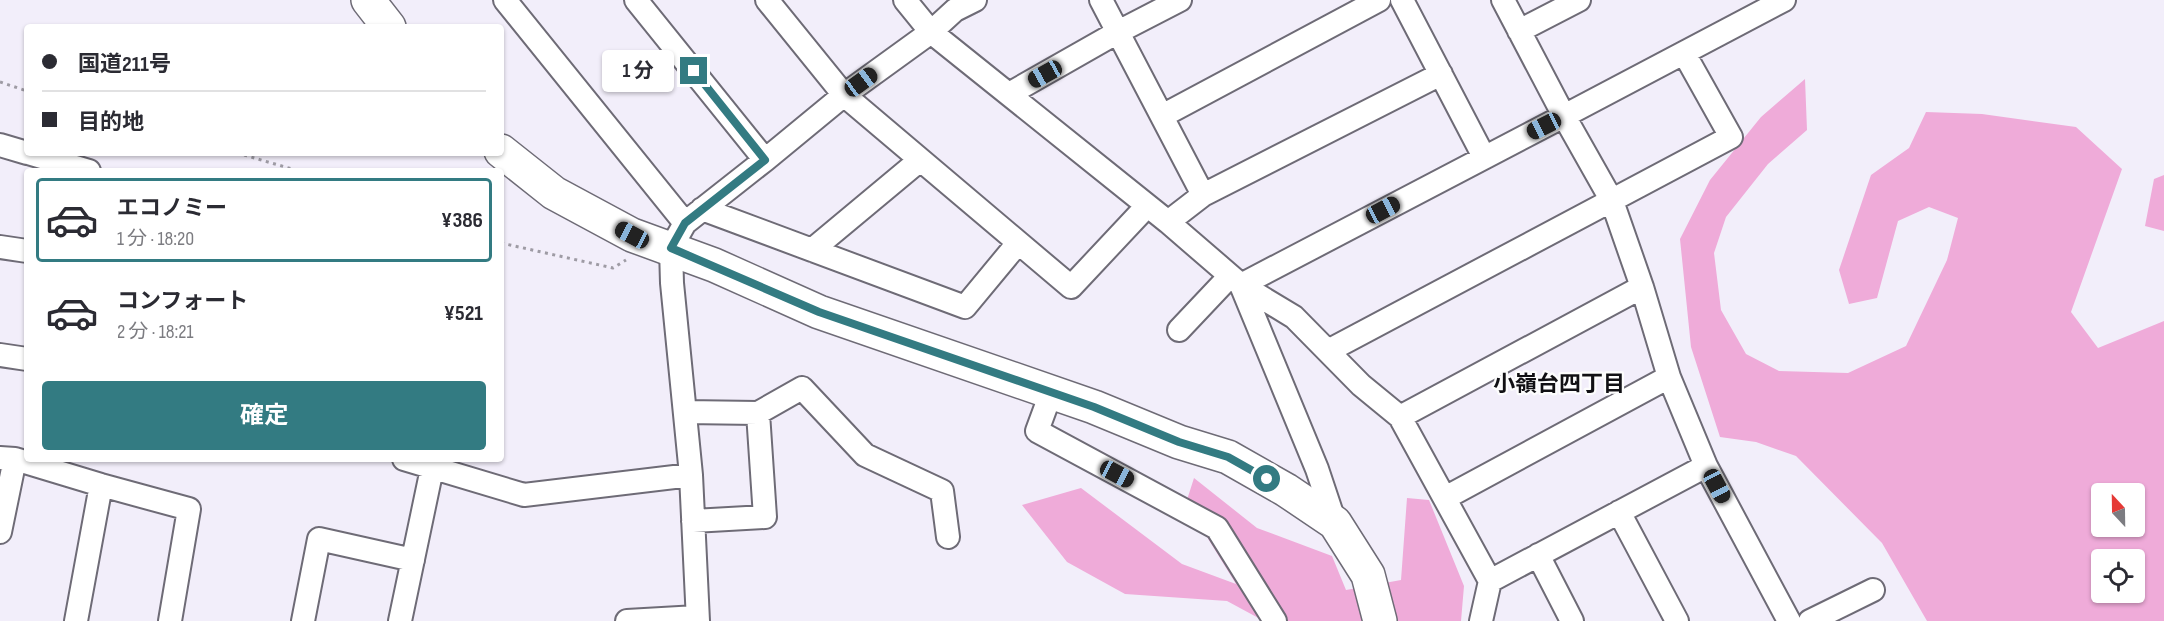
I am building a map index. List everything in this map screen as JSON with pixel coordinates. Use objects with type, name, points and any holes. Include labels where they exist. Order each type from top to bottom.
[{"type":"highway","points":[[368,0],[387,24]]},
{"type":"highway","points":[[504,153],[554,193],[632,235],[678,230],[819,312],[1094,407],[1179,442],[1228,457],[1286,490],[1335,523],[1368,575],[1380,621]]},
{"type":"street","points":[[505,0],[678,230],[672,283],[691,475],[697,619],[627,621]]},
{"type":"street","points":[[636,0],[765,160]]},
{"type":"street","points":[[767,0],[844,95],[1071,287],[1147,206]]},
{"type":"street","points":[[905,0],[931,32],[1168,222],[1235,281],[1294,317],[1361,385],[1400,417],[1490,581],[1481,621]]},
{"type":"street","points":[[678,230],[844,95],[931,32],[955,10],[975,0]]},
{"type":"street","points":[[1101,0],[1203,195]]},
{"type":"street","points":[[1009,94],[1118,32],[1180,0]]},
{"type":"street","points":[[1162,116],[1379,0]]},
{"type":"street","points":[[1402,0],[1484,157]]},
{"type":"street","points":[[1503,0],[1612,201],[1642,287],[1669,377],[1706,466],[1789,621]]},
{"type":"street","points":[[1519,31],[1579,0]]},
{"type":"street","points":[[1179,330],[1235,281],[1484,157],[1784,0]]},
{"type":"street","points":[[1328,351],[1731,137],[1684,53]]},
{"type":"street","points":[[1168,222],[1203,195],[1441,74]]},
{"type":"street","points":[[0,145],[24,152]]},
{"type":"street","points":[[37,156],[79,168]]},
{"type":"street","points":[[812,250],[920,160]]},
{"type":"street","points":[[678,230],[812,250],[965,307],[1018,243]]},
{"type":"street","points":[[0,247],[24,251]]},
{"type":"street","points":[[1235,281],[1317,469],[1335,523]]},
{"type":"street","points":[[1400,417],[1642,287]]},
{"type":"street","points":[[0,355],[24,359]]},
{"type":"street","points":[[1445,498],[1669,377]]},
{"type":"street","points":[[685,412],[758,413],[802,388],[865,455],[942,491],[948,537]]},
{"type":"street","points":[[1051,393],[1036,431],[1217,528],[1275,621]]},
{"type":"street","points":[[693,521],[765,517],[758,413]]},
{"type":"street","points":[[0,532],[8,458],[189,509],[170,621]]},
{"type":"street","points":[[400,621],[433,464],[524,495],[691,475]]},
{"type":"street","points":[[1490,581],[1706,466]]},
{"type":"street","points":[[76,621],[101,485]]},
{"type":"street","points":[[1619,513],[1677,621]]},
{"type":"street","points":[[303,621],[319,540],[413,560]]},
{"type":"street","points":[[1538,555],[1572,621]]},
{"type":"street","points":[[1810,621],[1873,590]]},
{"type":"path","points":[[0,82],[24,90]]},
{"type":"path","points":[[247,156],[289,168]]},
{"type":"path","points":[[504,244],[613,268],[678,230]]},
{"type":"shaded area","points":[[1805,79],[1807,130],[1768,164],[1726,217],[1714,253],[1721,310],[1746,354],[1779,371],[1848,373],[1906,346],[1947,260],[1958,218],[1929,207],[1898,221],[1877,298],[1849,304],[1839,270],[1871,175],[1909,148],[1926,112],[1982,114],[2076,127],[2122,169],[2071,312],[2098,348],[2164,321],[2164,621],[1927,621],[1882,543],[1796,456],[1756,442],[1720,437],[1691,347],[1680,239],[1710,180],[1761,117]]},
{"type":"shaded area","points":[[2164,175],[2164,231],[2145,226],[2154,179]]},
{"type":"shaded area","points":[[1194,478],[1257,528],[1332,556],[1346,590],[1401,580],[1407,498],[1429,500],[1464,586],[1461,621],[1264,621],[1227,601],[1125,594],[1067,562],[1022,505],[1081,488],[1182,564],[1236,584],[1186,503]]},
{"type":"district","name":"小嶺台四丁目","points":[[1559,383]]},
{"type":"route","points":[[694,71],[765,160],[685,223],[671,248],[819,312],[1094,407],[1179,442],[1228,457],[1267,479]]}]
